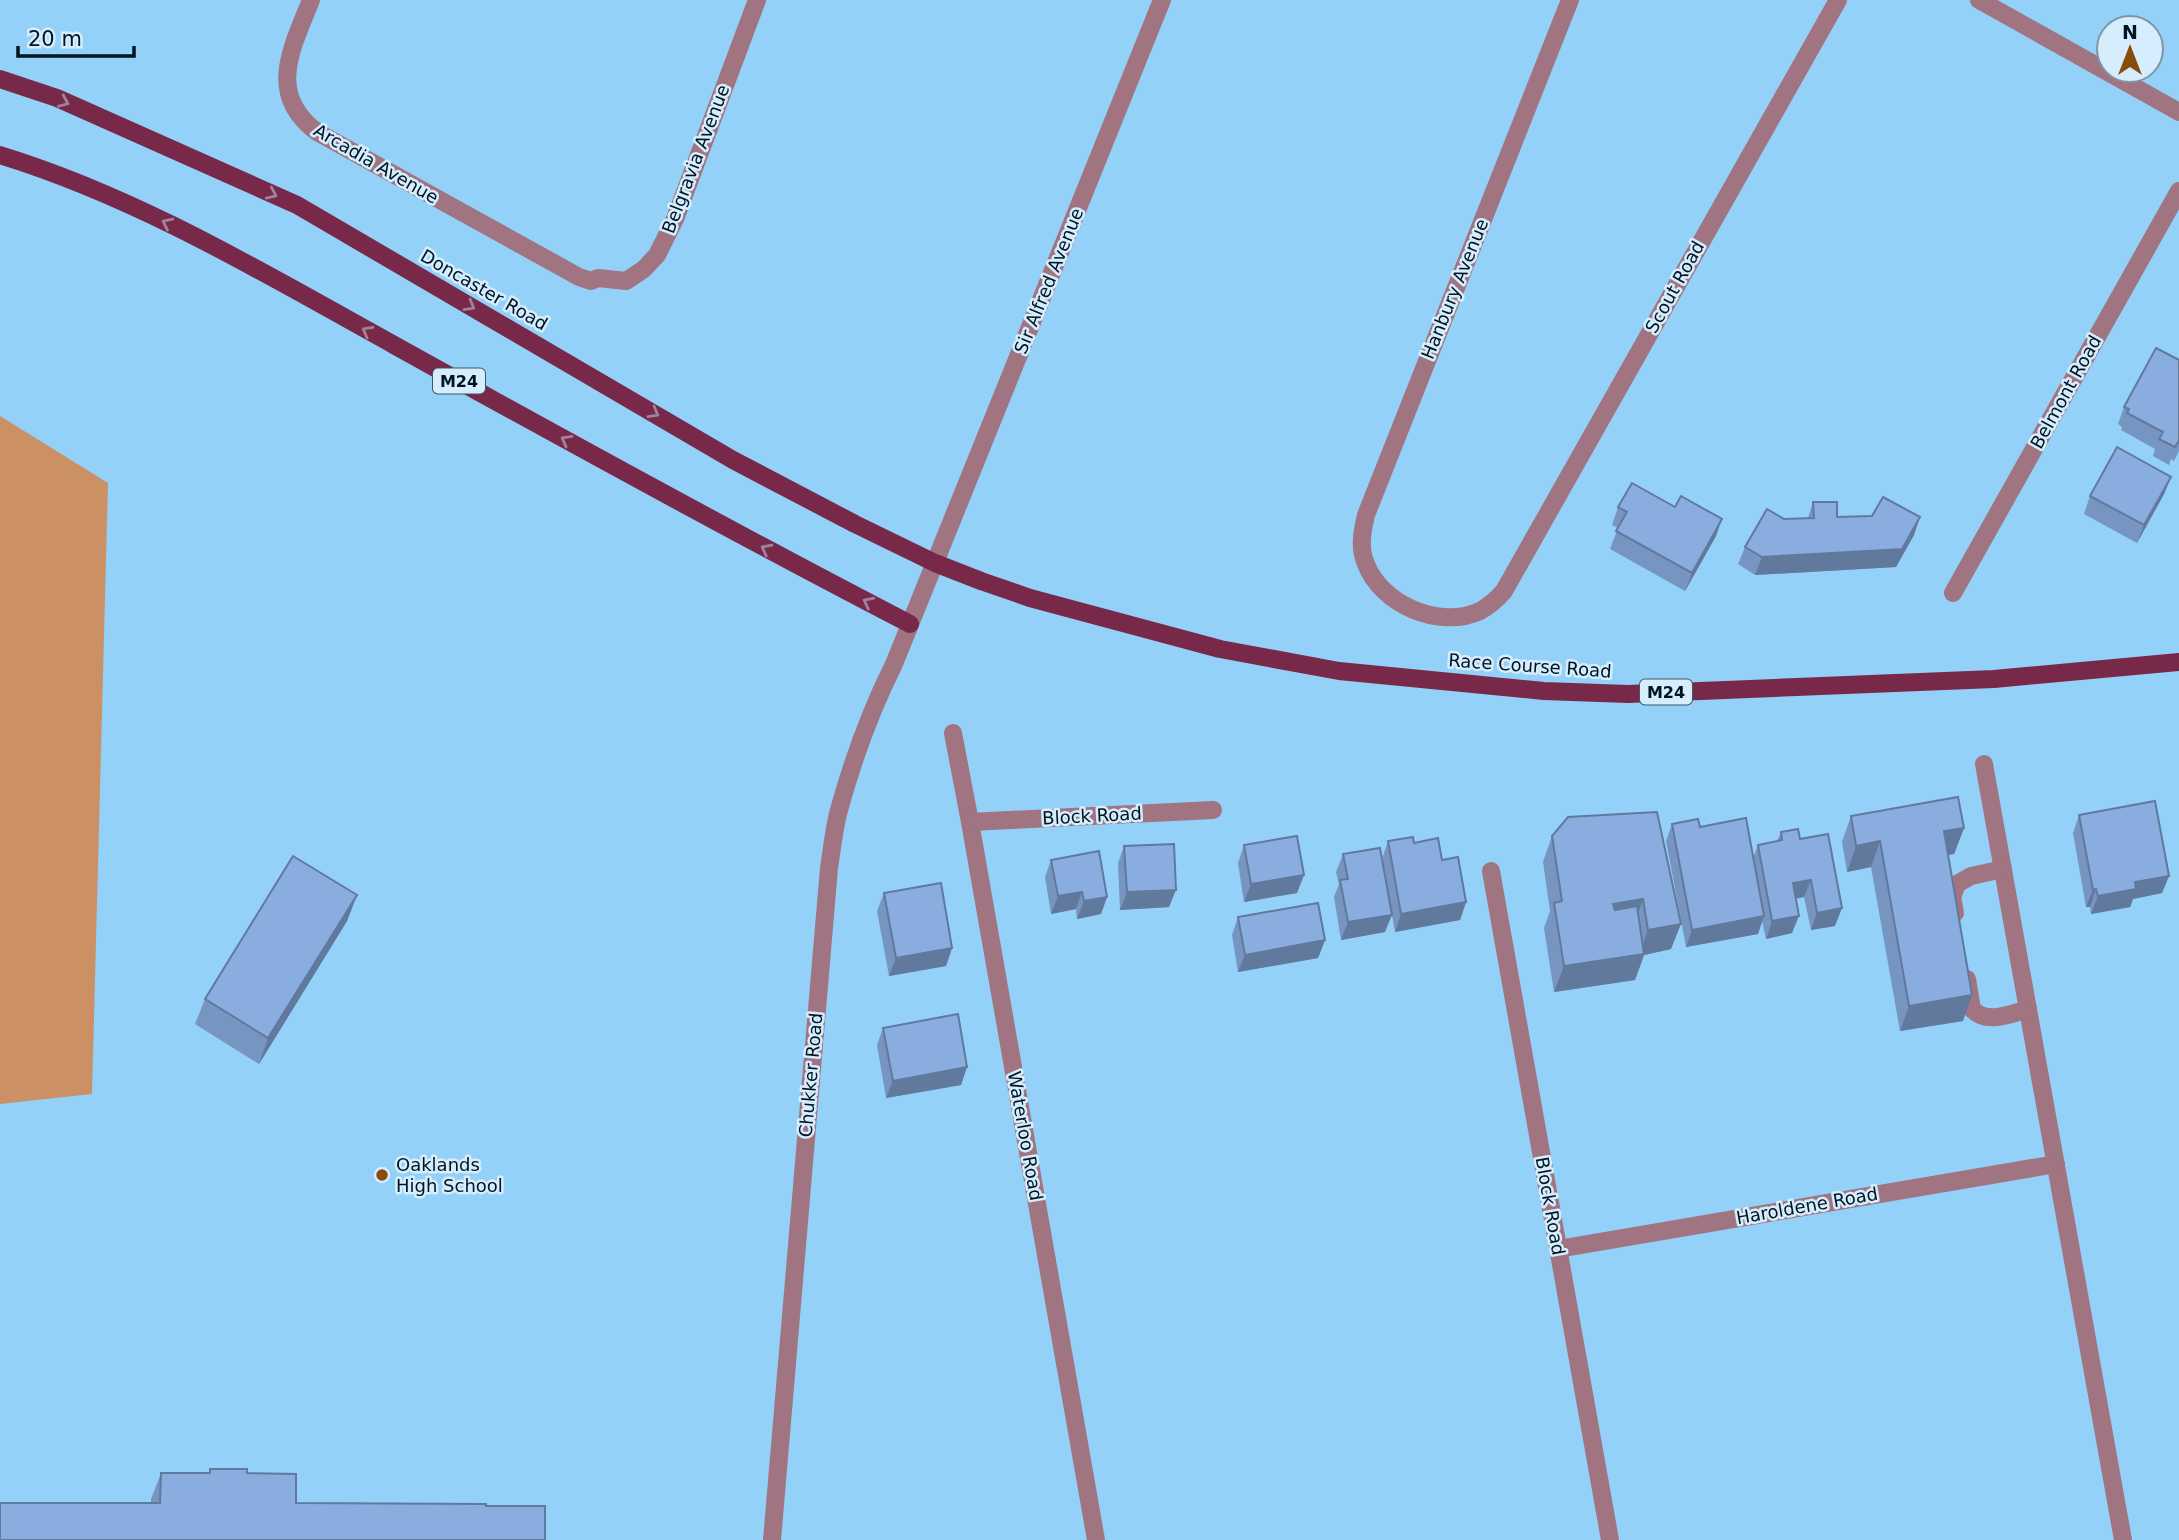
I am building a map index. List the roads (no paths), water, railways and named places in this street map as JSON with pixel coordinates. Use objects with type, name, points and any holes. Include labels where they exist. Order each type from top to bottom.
[{"type":"main road","name":"Doncaster Road","points":[[0,79],[57,98],[297,205],[733,460],[855,524],[935,562]]},
{"type":"main road","name":"M24","points":[[0,155],[89,187],[165,222],[260,271],[721,526],[910,624]]},
{"type":"main road","name":"Race Course Road","points":[[935,562],[1030,597],[1220,649],[1339,671],[1544,691],[1628,694],[1994,679],[2179,662]]},
{"type":"street","name":"Arcadia Avenue","points":[[311,0],[290,54],[287,75],[289,94],[296,113],[317,132],[452,207]]},
{"type":"street","name":"Belgravia Avenue","points":[[452,207],[579,277],[591,281],[598,278],[626,281],[644,269],[657,255],[675,219],[757,0]]},
{"type":"street","name":"Sir Alfred Avenue","points":[[910,624],[1162,0]]},
{"type":"street","name":"Hanbury Avenue","points":[[1514,575],[1495,601],[1479,611],[1454,616],[1424,613],[1405,606],[1387,594],[1366,564],[1361,546],[1366,515],[1570,0]]},
{"type":"street","name":"Scout Road","points":[[1514,575],[1838,0]]},
{"type":"street","points":[[1979,0],[2179,112]]},
{"type":"street","name":"Belmont Road","points":[[1953,593],[2179,191]]},
{"type":"street","name":"Chukker Road","points":[[772,1540],[829,868],[838,812],[858,748],[910,624]]},
{"type":"street","name":"Waterloo Road","points":[[953,733],[1096,1540]]},
{"type":"street","points":[[1984,764],[2123,1540]]},
{"type":"street","name":"Block Road","points":[[970,822],[1213,810]]},
{"type":"street","points":[[1959,934],[1952,897],[1956,884],[1971,876],[2003,869]]},
{"type":"street","name":"Block Road","points":[[1491,871],[1610,1540]]},
{"type":"street","points":[[1963,959],[1972,1009],[1977,1014],[1994,1018],[2028,1009]]},
{"type":"street","name":"Haroldene Road","points":[[1558,1249],[2056,1164]]},
{"type":"place","name":"Oaklands High School","points":[[382,1175]]}]
